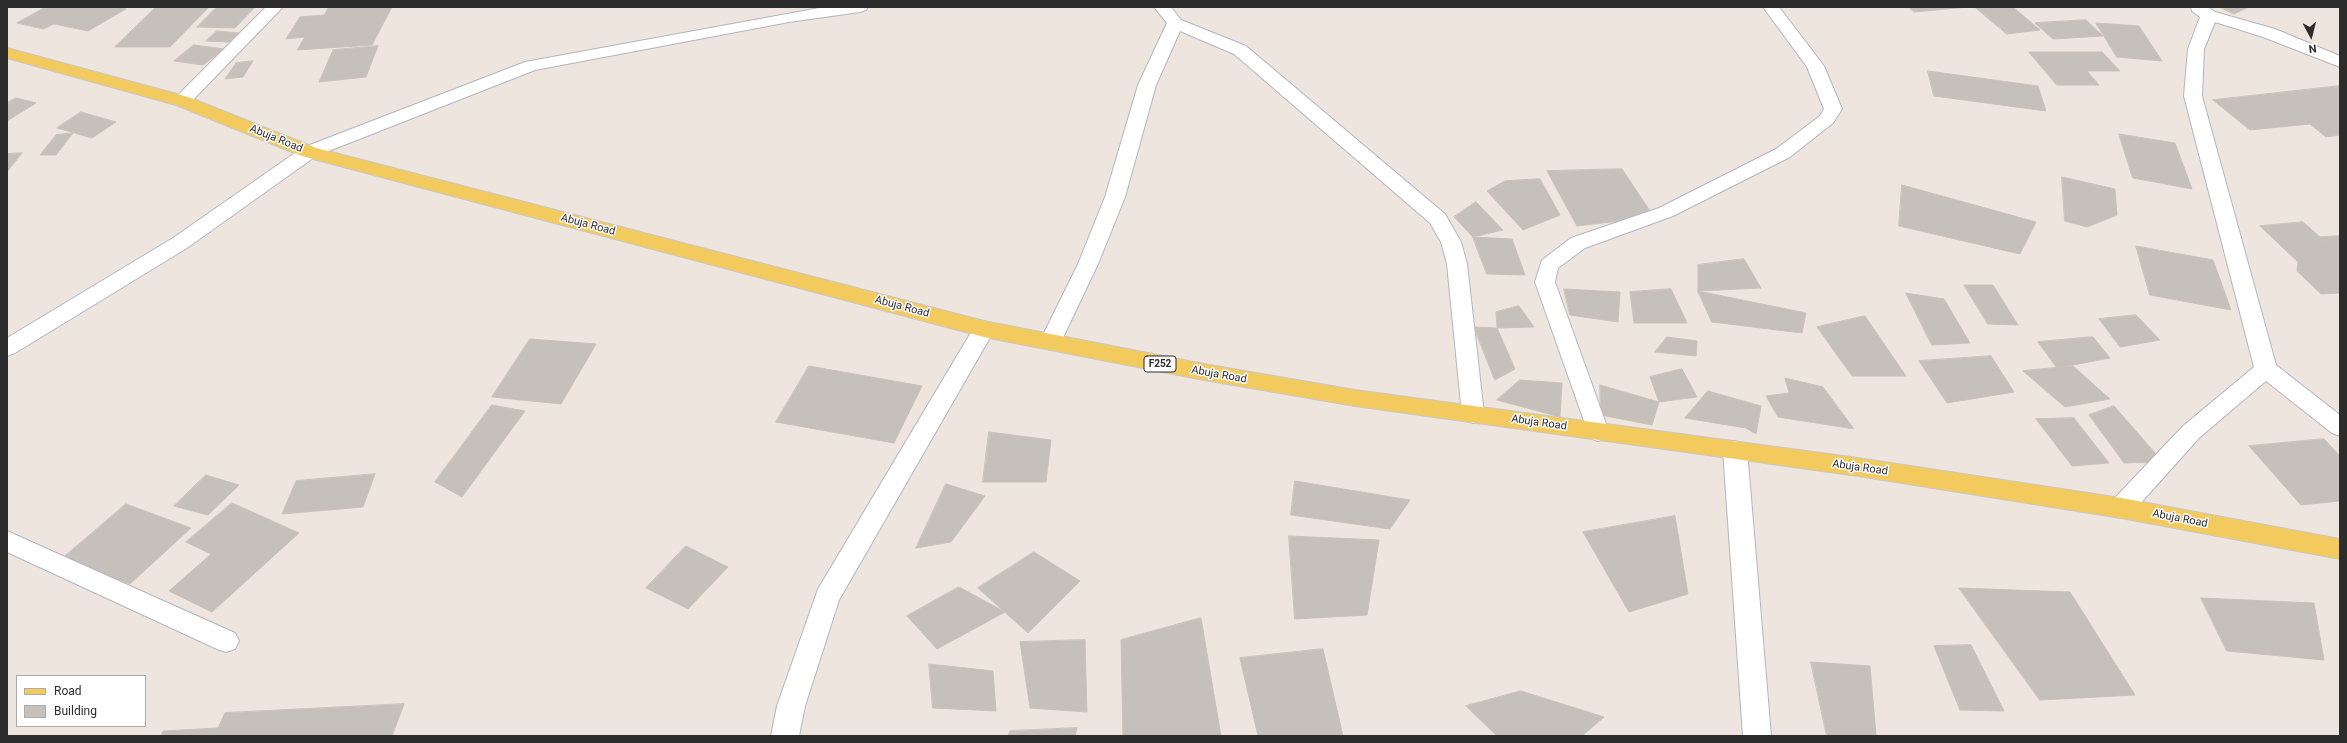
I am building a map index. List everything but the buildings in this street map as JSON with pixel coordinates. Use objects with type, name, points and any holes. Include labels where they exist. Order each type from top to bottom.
[{"type":"main road","name":"Abuja Road","points":[[7,53],[182,101],[309,152],[984,329],[1204,372],[1355,398],[1736,450],[2121,508],[2340,549]]},
{"type":"street","points":[[182,101],[275,7]]},
{"type":"street","points":[[7,348],[180,243],[309,152],[531,66],[789,17],[860,7]]},
{"type":"street","points":[[1162,7],[1176,23],[1240,50],[1438,219],[1450,242],[1456,264],[1473,414]]},
{"type":"street","points":[[1598,432],[1545,282],[1549,265],[1578,243],[1666,212],[1783,153],[1827,119],[1833,109],[1815,66],[1771,7]]},
{"type":"street","points":[[2340,62],[2269,33],[2203,11],[2196,49],[2193,96],[2266,369],[2340,427]]},
{"type":"street","points":[[1050,341],[1088,264],[1112,204],[1147,85],[1176,23]]},
{"type":"street","points":[[785,736],[791,706],[827,598],[984,329]]},
{"type":"street","points":[[2121,508],[2191,432],[2266,369]]},
{"type":"street","points":[[1736,450],[1757,736]]},
{"type":"street","points":[[7,542],[226,641]]}]
